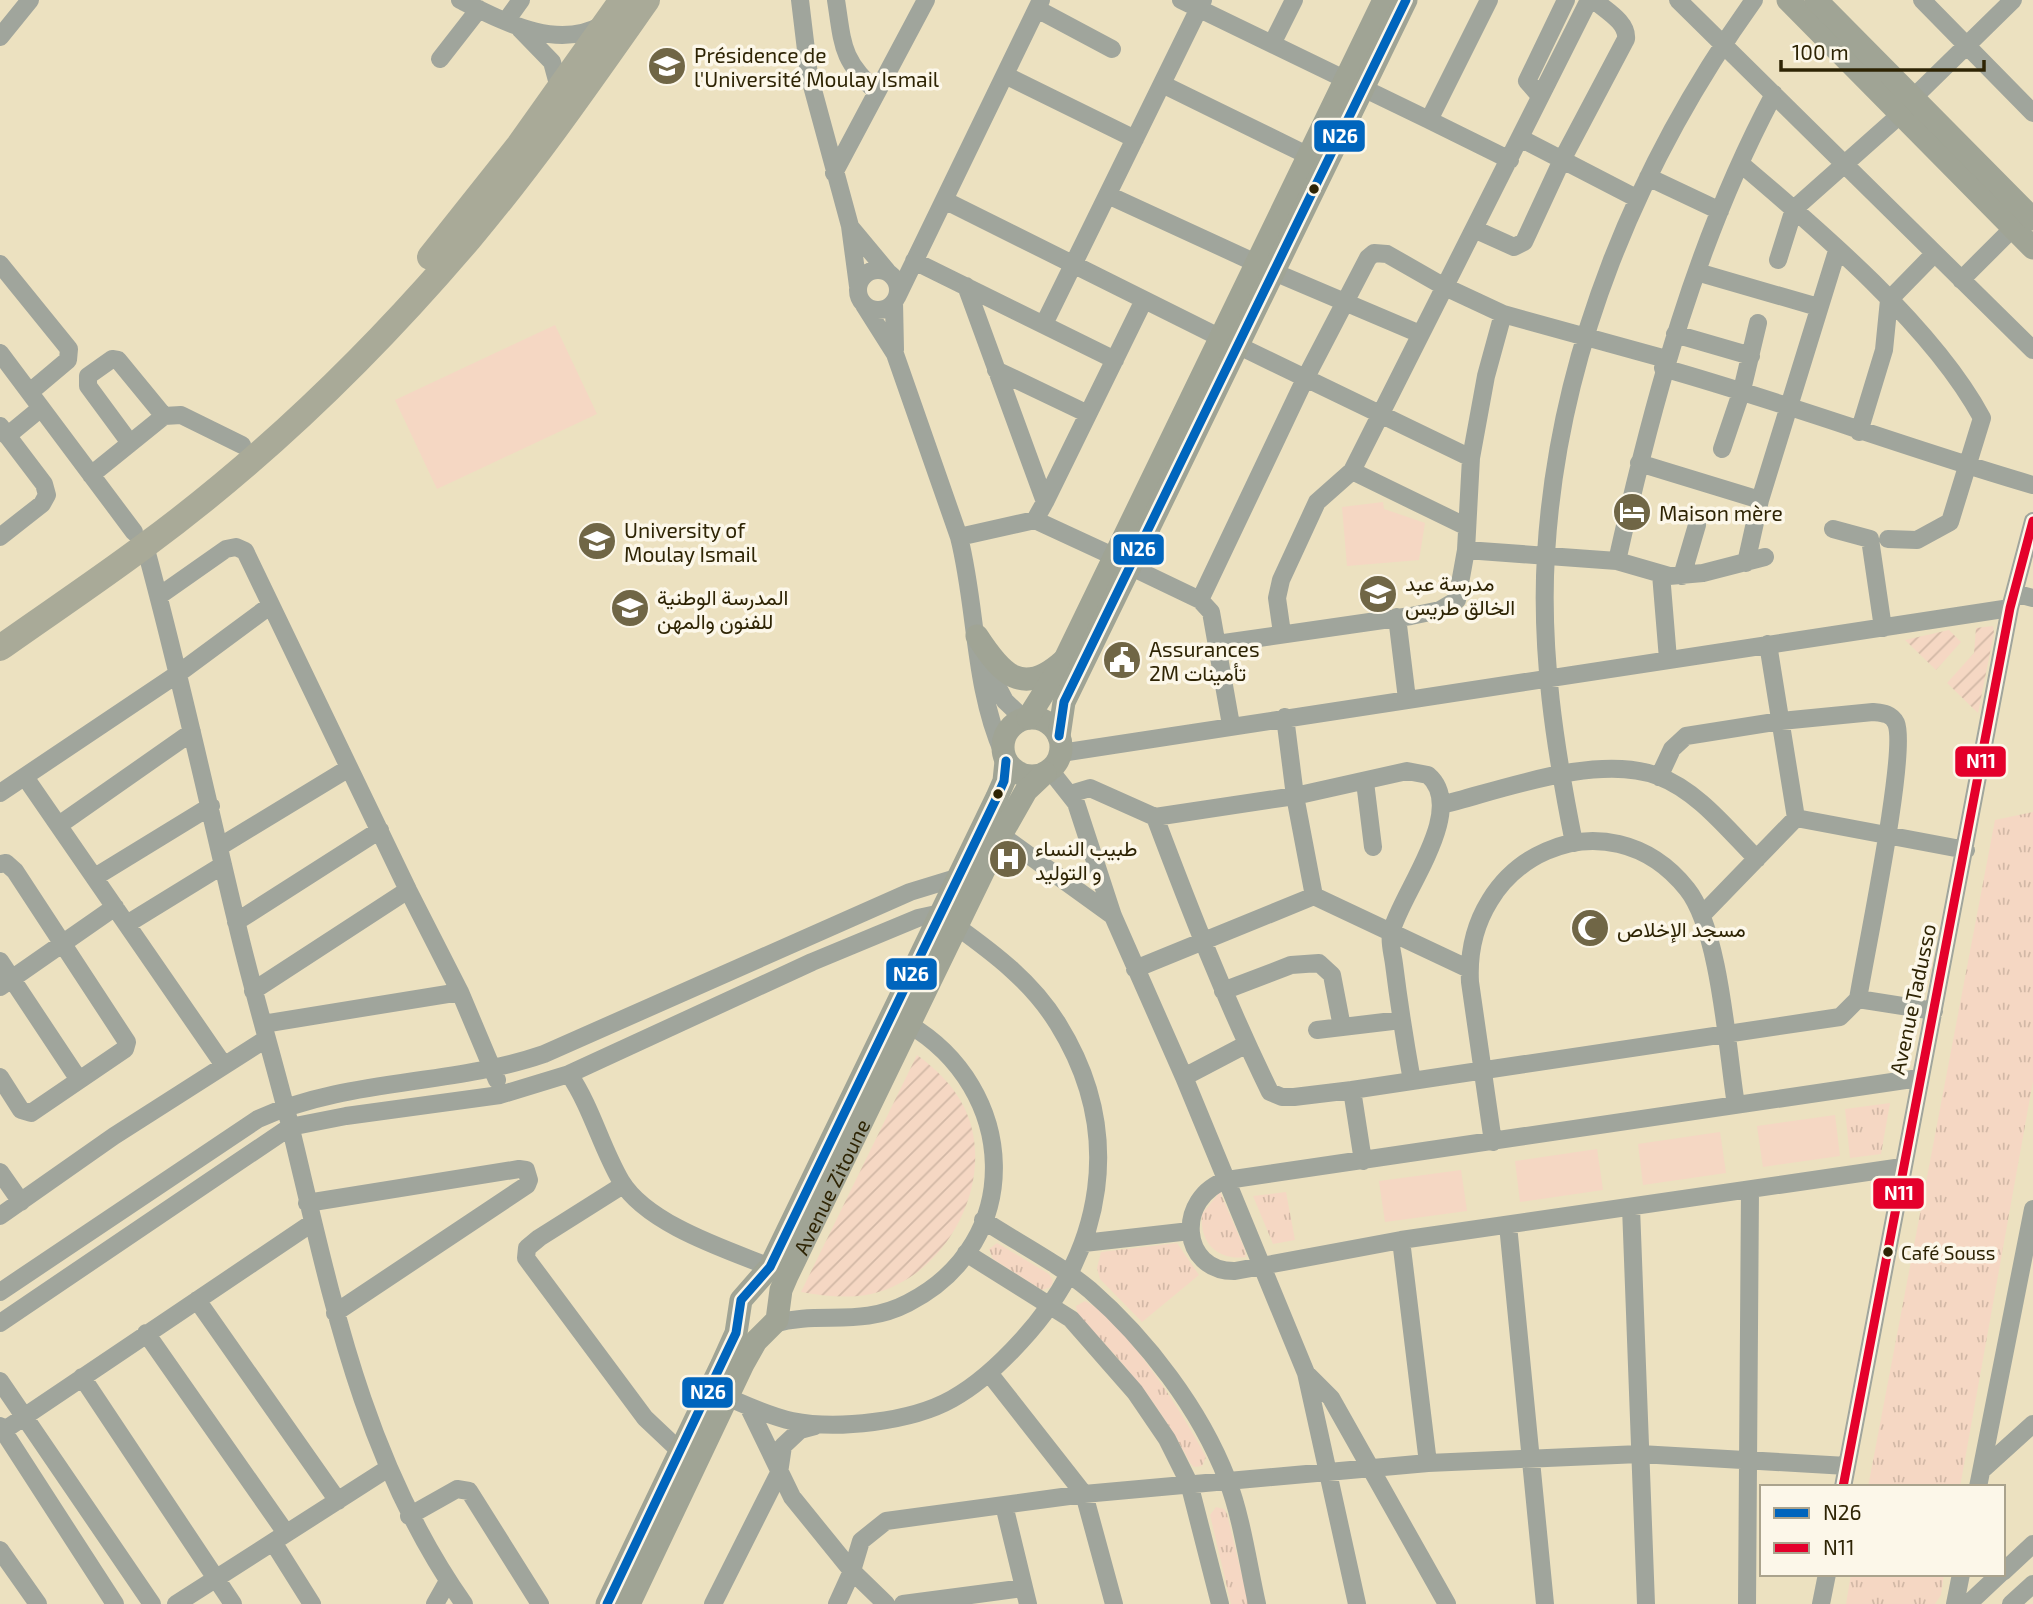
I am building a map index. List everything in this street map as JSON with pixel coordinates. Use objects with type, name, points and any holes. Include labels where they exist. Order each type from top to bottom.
[{"type":"highway","points":[[0,626],[140,539],[367,327],[418,271],[519,145],[622,0]]},
{"type":"highway","points":[[0,648],[274,438],[377,340],[430,283],[530,164],[648,0]]},
{"type":"main road","points":[[1054,758],[1046,721],[1026,718],[1016,722],[1005,736],[1004,757],[1018,773],[1036,776],[1054,758],[1064,702],[1122,561],[1354,85],[1384,0]]},
{"type":"main road","points":[[1266,268],[1307,155],[1406,0]]},
{"type":"main road","points":[[1788,0],[1907,106],[2023,223],[2033,248]]},
{"type":"main road","points":[[1816,0],[1907,106]]},
{"type":"main road","points":[[1026,718],[1065,659],[1122,561]]},
{"type":"main road","points":[[978,645],[995,663],[1016,678],[1025,680],[1044,676],[1065,659]]},
{"type":"main road","name":"Avenue Zitoune","points":[[629,1604],[737,1401],[756,1341],[775,1317],[787,1276],[908,1024],[948,919],[959,877],[1004,782],[1004,757]]},
{"type":"main road","name":"Avenue Zitoune","points":[[607,1604],[736,1333],[741,1300],[751,1292],[770,1267],[948,919],[1026,790],[1054,758]]},
{"type":"main road","points":[[738,1313],[749,1328],[775,1317],[771,1294],[751,1292]]},
{"type":"street","points":[[0,37],[30,0]]},
{"type":"street","points":[[460,0],[510,22],[558,36],[576,36],[606,23]]},
{"type":"street","points":[[510,22],[521,0]]},
{"type":"street","points":[[800,0],[809,75],[850,226],[858,286],[864,305],[895,354],[959,537],[978,645],[986,710],[1004,757]]},
{"type":"street","points":[[836,0],[847,57],[855,72],[877,92]]},
{"type":"street","points":[[834,173],[926,0]]},
{"type":"street","points":[[1181,0],[1201,4],[1272,44],[1510,160]]},
{"type":"street","points":[[1272,44],[1294,0]]},
{"type":"street","points":[[1429,120],[1489,0]]},
{"type":"street","points":[[1541,96],[1527,81],[1566,0]]},
{"type":"street","points":[[1282,633],[1277,598],[1281,580],[1317,502],[1352,471],[1588,0]]},
{"type":"street","points":[[1474,229],[1514,247],[1523,244],[1562,159],[1627,34],[1622,24],[1594,0]]},
{"type":"street","points":[[1678,0],[2033,350]]},
{"type":"street","points":[[1574,843],[1547,678],[1545,555],[1553,485],[1584,336],[1636,198],[1690,95],[1754,0]]},
{"type":"street","points":[[1922,0],[2033,113]]},
{"type":"street","points":[[1778,260],[1794,209],[1907,106],[2011,0]]},
{"type":"street","points":[[864,305],[883,310],[896,299],[1039,4],[1112,49]]},
{"type":"street","points":[[1044,324],[1201,4]]},
{"type":"street","points":[[440,59],[479,9]]},
{"type":"street","points":[[510,22],[547,54],[557,73],[559,88]]},
{"type":"street","points":[[1005,75],[1135,139]]},
{"type":"street","points":[[1162,84],[1307,155]]},
{"type":"street","points":[[1617,561],[1639,463],[1675,334],[1720,211],[1774,94]]},
{"type":"street","points":[[1520,138],[1636,198]]},
{"type":"street","points":[[1741,164],[1794,209],[1889,300],[1965,386],[1982,418],[1950,522],[1917,540],[1888,539]]},
{"type":"street","points":[[1648,177],[1720,211]]},
{"type":"street","points":[[1108,195],[1325,295],[1347,300],[1420,334]]},
{"type":"street","points":[[944,200],[1143,302],[1471,458]]},
{"type":"street","points":[[1961,280],[2023,223]]},
{"type":"street","points":[[850,226],[897,281],[895,354]]},
{"type":"street","points":[[1746,563],[1760,500],[1818,307],[1838,251]]},
{"type":"street","points":[[1200,600],[1305,379],[1368,258],[1379,253],[1387,254],[1443,286],[1503,314],[1584,336],[1789,405],[1859,432],[2033,485]]},
{"type":"street","points":[[1859,432],[1884,350],[1889,300],[1934,254]]},
{"type":"street","points":[[0,264],[69,349],[68,360],[30,392]]},
{"type":"street","points":[[858,286],[869,272],[888,272],[912,266],[966,286],[1115,360]]},
{"type":"street","points":[[1697,272],[1818,307]]},
{"type":"street","points":[[966,286],[1045,502]]},
{"type":"street","points":[[1035,520],[1143,302]]},
{"type":"street","points":[[1217,644],[1440,610],[1457,600],[1466,550],[1465,526],[1471,458],[1486,376],[1503,314]]},
{"type":"street","points":[[1722,449],[1742,390],[1758,323]]},
{"type":"street","points":[[1675,334],[1751,356]]},
{"type":"street","points":[[0,353],[140,539],[159,596],[179,673],[236,922],[349,1365],[387,1469],[409,1516],[464,1604]]},
{"type":"street","points":[[130,443],[88,386],[88,376],[112,359],[118,360],[164,416]]},
{"type":"street","points":[[996,370],[1088,414]]},
{"type":"street","points":[[0,537],[42,504],[47,495],[44,484],[4,431],[41,408]]},
{"type":"street","points":[[91,475],[164,416],[181,415],[242,445]]},
{"type":"street","points":[[1639,463],[1760,500]]},
{"type":"street","points":[[1352,471],[1465,526]]},
{"type":"street","points":[[959,537],[1035,520],[1200,600],[1210,607],[1231,725]]},
{"type":"street","name":"Avenue Tadusso","points":[[1843,1485],[2012,600],[2033,521]]},
{"type":"street","points":[[1682,576],[1697,525]]},
{"type":"street","points":[[1833,528],[1870,539],[1883,628]]},
{"type":"street","points":[[159,596],[226,549],[236,547],[245,551],[460,992],[495,1070],[500,1095]]},
{"type":"street","points":[[1466,550],[1617,561],[1661,574],[1682,576],[1765,557]]},
{"type":"street","points":[[1661,574],[1668,659]]},
{"type":"street","points":[[1357,1604],[1306,1373],[1259,1266],[1184,1077],[1114,916],[1070,794],[1054,758],[1231,725],[1883,628],[2012,600],[2033,598]]},
{"type":"street","points":[[0,793],[179,673],[271,605]]},
{"type":"street","points":[[1396,617],[1407,699]]},
{"type":"street","points":[[1768,644],[1796,818]]},
{"type":"street","points":[[978,645],[1005,701],[1026,718]]},
{"type":"street","points":[[1155,817],[1223,992],[1270,1092],[1275,1095],[1294,1097],[1352,1090],[1840,1017],[1858,999],[1896,765],[1897,729],[1893,719],[1883,713],[1873,712],[1781,721],[1686,736],[1672,749],[1658,777]]},
{"type":"street","points":[[1285,718],[1295,796],[1314,896]]},
{"type":"street","points":[[59,825],[192,732]]},
{"type":"street","points":[[127,925],[349,768]]},
{"type":"street","points":[[1441,805],[1561,775],[1621,769],[1658,777],[1710,811],[1757,859]]},
{"type":"street","points":[[1070,794],[1090,788],[1155,817],[1295,796],[1407,771],[1421,772],[1434,780],[1441,805],[1429,850],[1391,934],[1401,1020],[1412,1081]]},
{"type":"street","points":[[25,777],[223,1064]]},
{"type":"street","points":[[1365,782],[1373,847]]},
{"type":"street","points":[[95,877],[211,806]]},
{"type":"street","points":[[1796,818],[1966,850]]},
{"type":"street","points":[[1703,915],[1796,818]]},
{"type":"street","points":[[236,922],[380,831]]},
{"type":"street","points":[[1001,835],[1114,916]]},
{"type":"street","points":[[1493,1142],[1481,1071],[1469,969],[1476,925],[1494,891],[1506,877],[1538,855],[1574,843],[1611,844],[1646,855],[1676,876],[1703,915],[1711,940],[1736,1104]]},
{"type":"street","points":[[0,864],[6,863],[15,871],[127,1042],[125,1049],[29,1113],[22,1110],[0,1077]]},
{"type":"street","points":[[0,1292],[258,1119],[285,1107],[343,1093],[495,1070],[554,1050],[910,892],[959,877]]},
{"type":"street","points":[[253,991],[408,890]]},
{"type":"street","points":[[910,892],[918,918]]},
{"type":"street","points":[[1136,969],[1314,896],[1469,969]]},
{"type":"street","points":[[6,983],[115,907]]},
{"type":"street","points":[[0,1323],[290,1127],[334,1117],[500,1095],[569,1074],[812,962],[918,918],[948,919],[1002,960],[1033,989],[1059,1026],[1078,1064],[1090,1104],[1098,1155],[1097,1197],[1084,1243],[1069,1275],[1027,1334],[989,1373],[952,1400],[926,1410],[854,1424],[794,1421],[737,1401]]},
{"type":"street","points":[[0,961],[6,983],[79,1080]]},
{"type":"street","points":[[1223,992],[1291,965],[1319,963],[1332,975],[1342,1027]]},
{"type":"street","points":[[0,1216],[223,1064],[265,1032],[460,992]]},
{"type":"street","points":[[1858,999],[1934,1010]]},
{"type":"street","points":[[1317,1030],[1401,1020]]},
{"type":"street","points":[[775,1317],[853,1319],[892,1310],[933,1287],[966,1253],[983,1220],[994,1171],[992,1141],[985,1111],[971,1083],[954,1059],[908,1024]]},
{"type":"street","points":[[1184,1077],[1247,1044]]},
{"type":"street","points":[[569,1074],[588,1105],[623,1185],[666,1220],[770,1267]]},
{"type":"street","points":[[1902,1167],[1401,1240],[1224,1271],[1211,1265],[1196,1249],[1190,1231],[1191,1214],[1197,1201],[1207,1190],[1227,1180],[1919,1078]]},
{"type":"street","points":[[1352,1090],[1363,1161]]},
{"type":"street","points":[[307,1203],[519,1169],[526,1170],[529,1180],[527,1185],[335,1313]]},
{"type":"street","points":[[0,1172],[21,1202]]},
{"type":"street","points":[[623,1185],[539,1238],[527,1248],[526,1258],[645,1418],[681,1452]]},
{"type":"street","points":[[1747,1604],[1749,1190]]},
{"type":"street","points":[[1631,1207],[1646,1604]]},
{"type":"street","points":[[1980,1478],[2033,1209]]},
{"type":"street","points":[[983,1220],[1089,1290],[1126,1325],[1163,1369],[1195,1417],[1227,1480],[1257,1604]]},
{"type":"street","points":[[116,1604],[1,1430],[312,1223]]},
{"type":"street","points":[[1508,1225],[1532,1458],[1535,1603]]},
{"type":"street","points":[[1084,1243],[1190,1231]]},
{"type":"street","points":[[1401,1240],[1427,1463]]},
{"type":"street","points":[[966,1253],[1071,1319],[1135,1392],[1167,1439],[1189,1483],[1220,1604]]},
{"type":"street","points":[[197,1300],[338,1501]]},
{"type":"street","points":[[146,1333],[279,1537],[312,1604]]},
{"type":"street","points":[[989,1373],[1084,1494],[1114,1604]]},
{"type":"street","points":[[1306,1373],[1331,1398],[1447,1604]]},
{"type":"street","points":[[82,1377],[233,1604]]},
{"type":"street","points":[[0,1381],[152,1604]]},
{"type":"street","points":[[737,1401],[792,1497],[852,1571],[886,1604]]},
{"type":"street","points":[[713,1604],[779,1473],[779,1458],[790,1437],[800,1430],[825,1424]]},
{"type":"street","points":[[1980,1478],[2033,1424]]},
{"type":"street","points":[[837,1604],[852,1571],[861,1541],[886,1521],[1084,1494],[1427,1463],[1640,1454],[1847,1466]]},
{"type":"street","points":[[176,1604],[387,1469]]},
{"type":"street","points":[[409,1516],[457,1489],[468,1491],[540,1604]]},
{"type":"street","points":[[903,1604],[1026,1596],[1004,1505]]},
{"type":"street","points":[[2005,1570],[2033,1544]]},
{"type":"street","points":[[0,1550],[38,1604]]},
{"type":"street","points":[[1821,1604],[1827,1576]]},
{"type":"street","points":[[1955,1604],[1961,1576]]},
{"type":"street","points":[[1968,1604],[1999,1576]]},
{"type":"street","points":[[435,1604],[448,1581]]},
{"type":"street","points":[[2011,1604],[2033,1584]]},
{"type":"green space","points":[[555,325],[597,414],[437,489],[395,400]]},
{"type":"green space","points":[[1383,502],[1384,509],[1425,523],[1419,560],[1347,566],[1342,507]]},
{"type":"green space","points":[[1993,626],[1994,633],[1978,713],[1947,683],[1974,653],[1976,628]]},
{"type":"green space","points":[[1949,630],[1961,642],[1936,670],[1905,640]]},
{"type":"green space","points":[[2033,812],[2033,1081],[1960,1485],[1868,1485],[1995,820]]},
{"type":"green space","points":[[917,1055],[955,1092],[964,1107],[973,1135],[975,1164],[970,1193],[959,1221],[943,1246],[923,1268],[899,1284],[871,1294],[854,1296],[801,1292]]},
{"type":"green space","points":[[1890,1103],[1881,1154],[1850,1158],[1845,1109]]},
{"type":"green space","points":[[1835,1115],[1840,1156],[1763,1167],[1757,1126]]},
{"type":"green space","points":[[1720,1132],[1726,1173],[1643,1185],[1638,1144]]},
{"type":"green space","points":[[1597,1149],[1603,1190],[1520,1202],[1515,1161]]},
{"type":"green space","points":[[1461,1170],[1467,1211],[1385,1222],[1379,1181]]},
{"type":"green space","points":[[1220,1192],[1246,1257],[1226,1256],[1207,1241],[1202,1214]]},
{"type":"green space","points":[[1286,1192],[1295,1240],[1273,1244],[1253,1196]]},
{"type":"green space","points":[[997,1243],[1049,1274],[1053,1281],[1051,1287],[1042,1290],[993,1259],[989,1249]]},
{"type":"green space","points":[[1177,1243],[1199,1275],[1142,1322],[1100,1279],[1097,1268],[1101,1252]]},
{"type":"green space","points":[[1085,1301],[1118,1327],[1153,1371],[1206,1457],[1202,1466],[1194,1467],[1190,1463],[1167,1423],[1140,1385],[1078,1316],[1076,1306]]},
{"type":"green space","points":[[1216,1507],[1224,1509],[1227,1514],[1249,1604],[1231,1604],[1210,1515]]},
{"type":"green space","points":[[1851,1576],[1944,1576],[1941,1595],[1935,1604],[1846,1604]]},
{"type":"transit line","name":"N26","points":[[1059,736],[1064,702],[1406,0]]},
{"type":"transit line","name":"N11","points":[[1843,1485],[2010,608],[2033,521]]},
{"type":"transit line","name":"N26","points":[[607,1604],[736,1333],[741,1300],[770,1267],[997,797],[1004,781],[1006,761]]},
{"type":"place","name":"Présidence de l'Université Moulay Ismail","points":[[667,66]]},
{"type":"place","name":"Maison mère","points":[[1632,512]]},
{"type":"place","name":"University of Moulay Ismail","points":[[597,541]]},
{"type":"place","name":"مدرسة عبد الخالق طريس","points":[[1378,594]]},
{"type":"place","name":"المدرسة الوطنية للفنون والمهن","points":[[630,608]]},
{"type":"place","name":"Assurances 2M تأمينات","points":[[1122,660]]},
{"type":"place","name":"طبيب النساء و التوليد","points":[[1008,859]]},
{"type":"place","name":"مسجد الإخلاص","points":[[1590,928]]},
{"type":"place","name":"Café Souss","points":[[1888,1252]]}]
